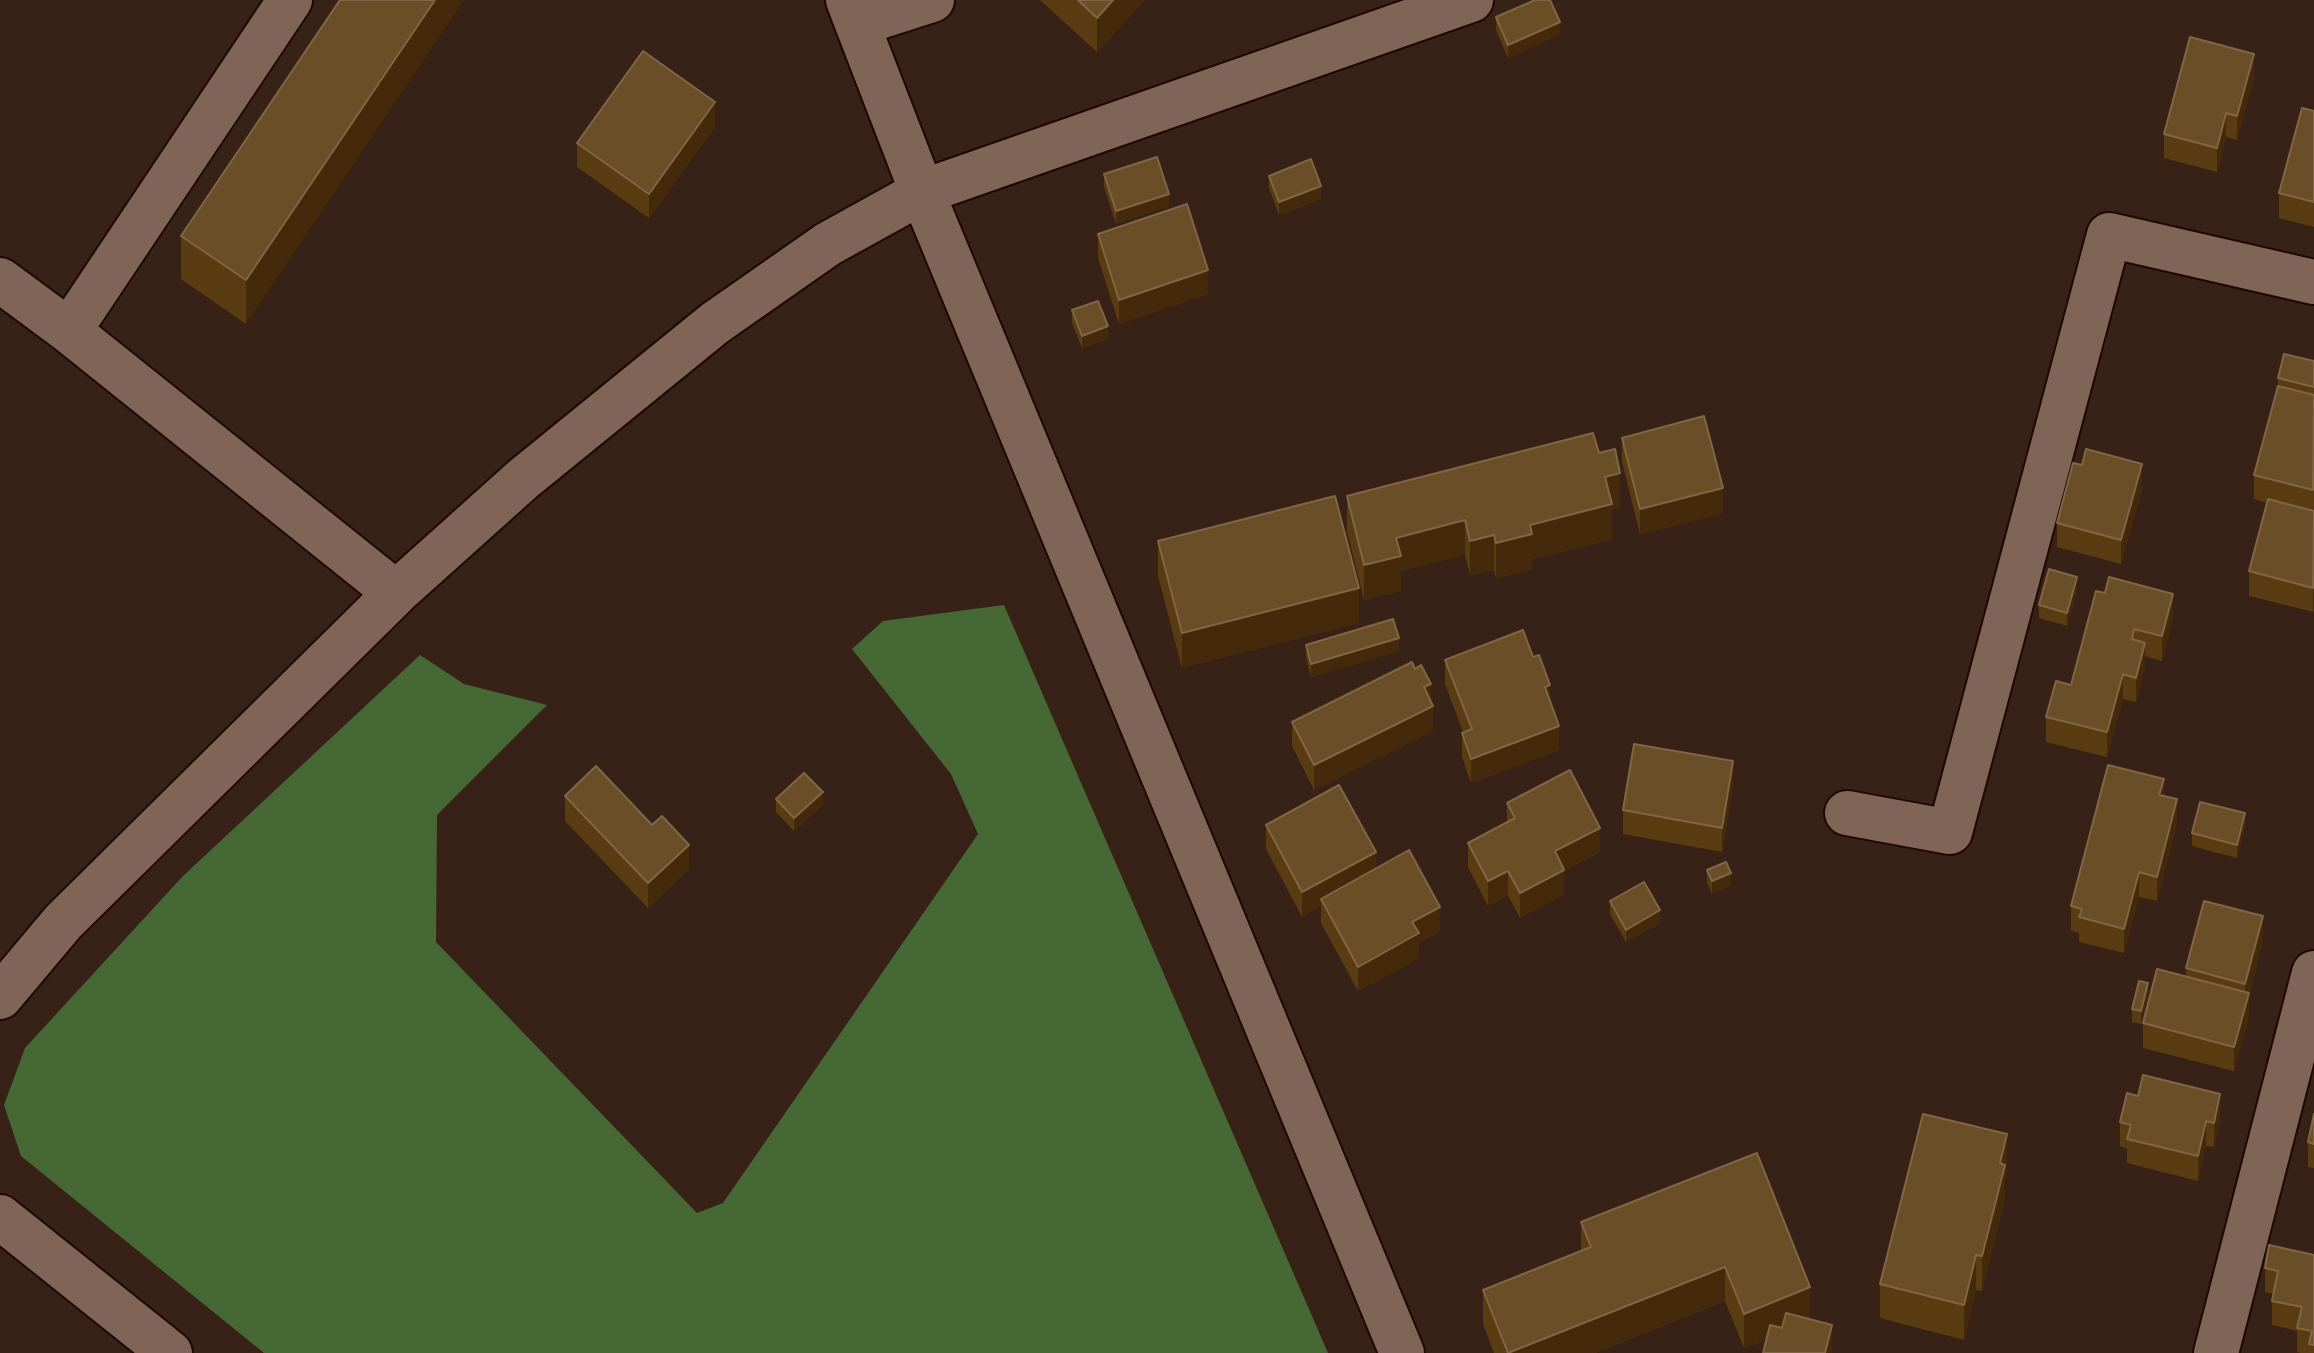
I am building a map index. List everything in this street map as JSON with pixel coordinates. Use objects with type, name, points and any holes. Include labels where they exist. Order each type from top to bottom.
[{"type":"street","points":[[69,331],[290,0]]},
{"type":"street","points":[[932,0],[853,12],[922,192],[1402,1353]]},
{"type":"street","points":[[0,997],[63,922],[396,593],[523,479],[715,323],[828,244],[922,192],[1471,0]]},
{"type":"street","points":[[1847,813],[1950,832],[2109,235],[2314,282]]},
{"type":"street","points":[[0,280],[69,331],[396,593]]},
{"type":"street","points":[[2216,1353],[2314,973]]},
{"type":"street","points":[[0,1217],[170,1353]]},
{"type":"green space","points":[[1004,605],[1328,1353],[264,1353],[21,1156],[4,1105],[25,1048],[183,876],[420,655],[464,684],[547,705],[437,815],[436,942],[697,1213],[723,1203],[978,834],[951,774],[852,649],[883,621]]},
{"type":"building","points":[[340,0],[435,0],[246,280],[181,236]]},
{"type":"building","points":[[1078,0],[1113,0],[1097,18]]},
{"type":"building","points":[[1535,0],[1550,0],[1560,22],[1508,45],[1496,17]]},
{"type":"building","points":[[2190,37],[2254,54],[2237,116],[2226,113],[2217,148],[2164,134]]},
{"type":"building","points":[[643,51],[715,102],[649,194],[577,143]]},
{"type":"building","points":[[2302,108],[2314,111],[2314,202],[2279,193]]},
{"type":"building","points":[[1157,157],[1169,194],[1116,211],[1104,174]]},
{"type":"building","points":[[1311,159],[1321,186],[1279,202],[1269,176]]},
{"type":"building","points":[[1187,204],[1208,270],[1119,300],[1098,234]]},
{"type":"building","points":[[1098,301],[1108,326],[1082,336],[1072,310]]},
{"type":"building","points":[[2284,354],[2314,361],[2314,387],[2278,378]]},
{"type":"building","points":[[2278,386],[2314,395],[2313,490],[2254,475]]},
{"type":"building","points":[[1704,416],[1723,488],[1640,509],[1622,438]]},
{"type":"building","points":[[1593,433],[1599,453],[1615,449],[1620,473],[1605,477],[1612,504],[1530,525],[1532,534],[1496,543],[1494,535],[1470,541],[1465,520],[1396,538],[1401,556],[1364,565],[1347,496]]},
{"type":"building","points":[[2086,449],[2142,464],[2121,540],[2057,523],[2073,463],[2082,465]]},
{"type":"building","points":[[1335,496],[1359,588],[1182,633],[1158,541]]},
{"type":"building","points":[[2268,499],[2314,511],[2313,588],[2249,571]]},
{"type":"building","points":[[2049,569],[2077,577],[2067,613],[2039,605]]},
{"type":"building","points":[[2109,577],[2173,594],[2162,636],[2134,629],[2132,639],[2145,643],[2136,678],[2123,674],[2107,732],[2046,717],[2056,681],[2071,685],[2096,591],[2105,593]]},
{"type":"building","points":[[1393,619],[1399,638],[1311,664],[1306,645]]},
{"type":"building","points":[[1523,630],[1533,657],[1539,655],[1550,685],[1545,687],[1559,726],[1471,759],[1462,733],[1472,729],[1445,660]]},
{"type":"building","points":[[1412,662],[1415,669],[1421,665],[1431,684],[1424,687],[1433,706],[1314,765],[1292,722]]},
{"type":"building","points":[[1634,744],[1733,761],[1722,828],[1623,810]]},
{"type":"building","points":[[2108,765],[2164,779],[2159,795],[2177,799],[2157,877],[2139,872],[2124,929],[2079,917],[2082,909],[2071,906]]},
{"type":"building","points":[[596,766],[652,825],[662,816],[689,845],[648,883],[565,796]]},
{"type":"building","points":[[1570,770],[1600,828],[1555,851],[1564,870],[1520,893],[1508,871],[1488,881],[1468,843],[1515,818],[1507,803]]},
{"type":"building","points":[[804,773],[823,792],[794,818],[776,799]]},
{"type":"building","points":[[1339,785],[1376,852],[1302,892],[1266,825]]},
{"type":"building","points":[[2200,802],[2245,813],[2237,845],[2192,833]]},
{"type":"building","points":[[1409,850],[1440,907],[1412,922],[1419,933],[1358,967],[1321,899]]},
{"type":"building","points":[[1726,862],[1731,873],[1712,881],[1707,870]]},
{"type":"building","points":[[1644,882],[1660,910],[1626,930],[1610,901]]},
{"type":"building","points":[[2204,901],[2263,916],[2245,984],[2186,968]]},
{"type":"building","points":[[2157,969],[2249,993],[2234,1047],[2143,1023]]},
{"type":"building","points":[[2139,981],[2148,983],[2141,1011],[2132,1009]]},
{"type":"building","points":[[2143,1075],[2220,1094],[2214,1123],[2206,1121],[2198,1156],[2127,1139],[2131,1125],[2120,1122],[2127,1093],[2138,1096]]},
{"type":"building","points":[[1923,1114],[2007,1134],[2000,1163],[2005,1165],[1982,1256],[1976,1255],[1964,1305],[1880,1284]]},
{"type":"building","points":[[2314,1114],[2314,1144],[2308,1142]]},
{"type":"building","points":[[1757,1153],[1810,1287],[1744,1314],[1725,1267],[1508,1353],[1483,1290],[1591,1247],[1581,1222]]},
{"type":"building","points":[[2269,1245],[2314,1255],[2314,1345],[2309,1344],[2312,1331],[2297,1328],[2302,1307],[2272,1301],[2278,1271],[2265,1268]]},
{"type":"building","points":[[1786,1313],[1832,1325],[1825,1353],[1763,1353],[1770,1325],[1782,1328]]}]
